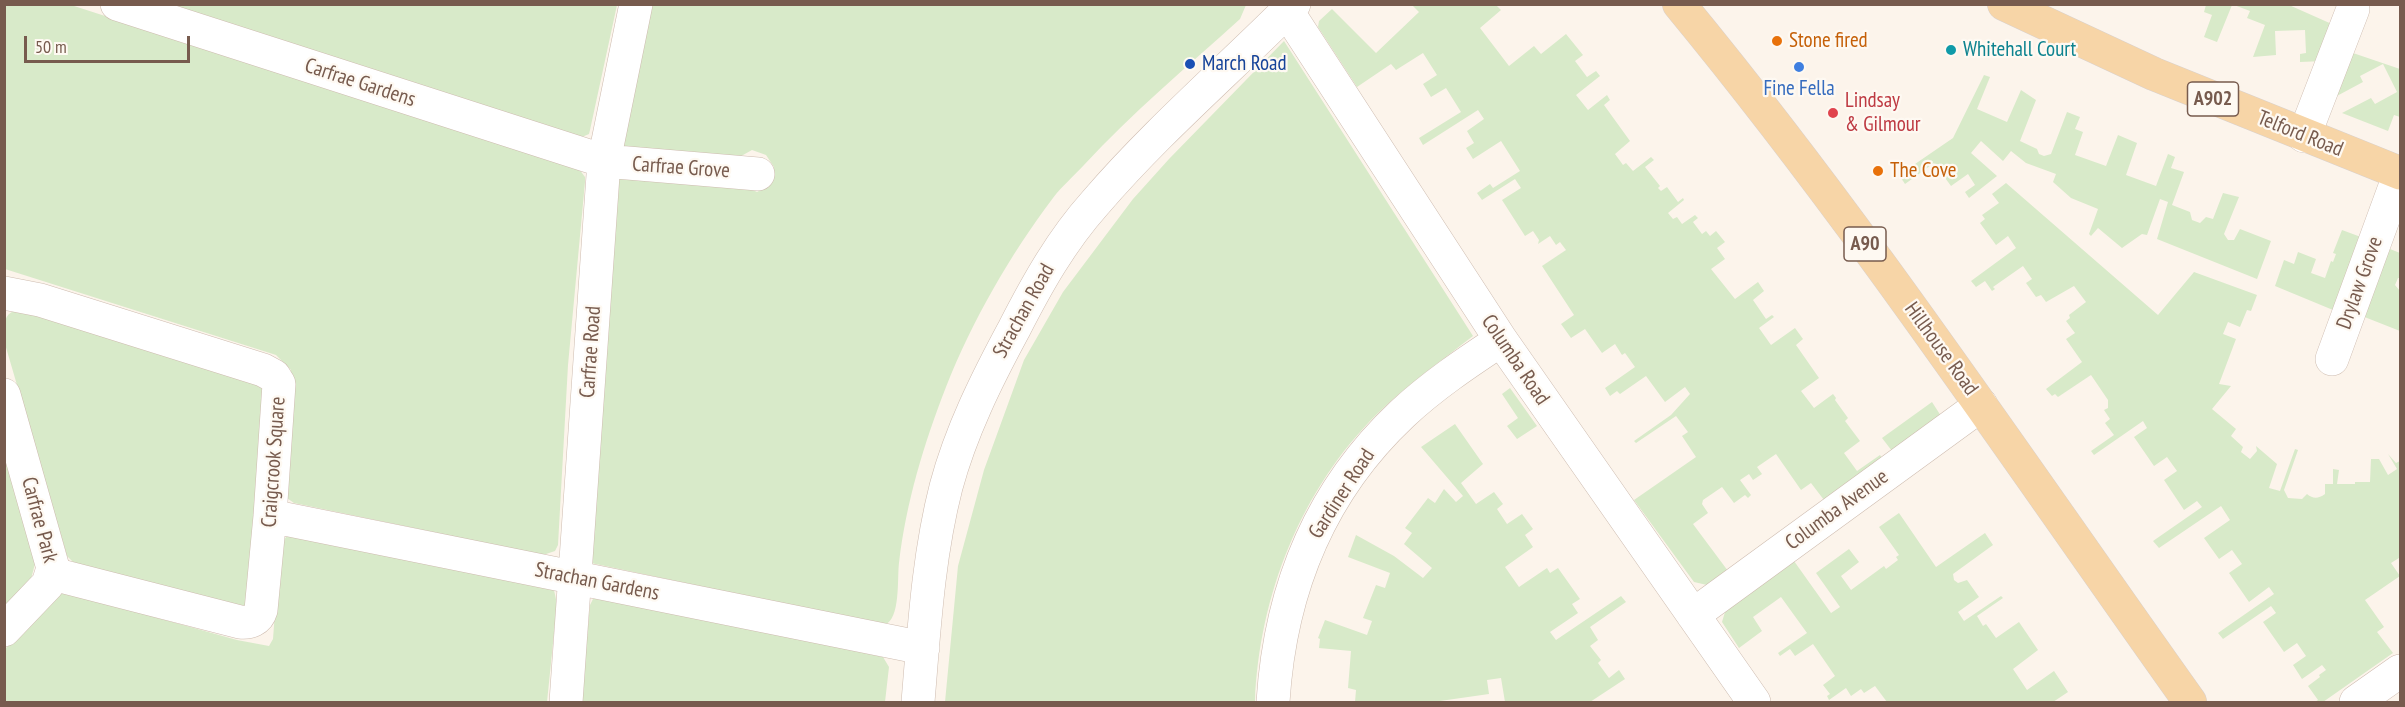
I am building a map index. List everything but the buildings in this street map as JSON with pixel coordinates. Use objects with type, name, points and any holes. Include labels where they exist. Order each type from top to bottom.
[{"type":"main road","name":"Hillhouse Road","points":[[1679,4],[1742,80],[1982,405],[2040,492],[2190,702]]},
{"type":"main road","name":"Telford Road","points":[[2004,4],[2154,74],[2400,173]]},
{"type":"street","name":"Carfrae Gardens","points":[[117,4],[604,161]]},
{"type":"street","name":"Carfrae Road","points":[[566,702],[604,161],[636,4]]},
{"type":"street","name":"Columba Road","points":[[1290,8],[1501,340],[1754,702]]},
{"type":"street","name":"Strachan Road","points":[[918,702],[938,527],[946,486],[958,448],[988,378],[1047,268],[1094,204],[1141,153],[1290,8]]},
{"type":"street","points":[[2304,136],[2352,9]]},
{"type":"street","name":"Carfrae Grove","points":[[604,161],[758,174]]},
{"type":"street","name":"Drylaw Grove","points":[[2332,358],[2400,173]]},
{"type":"street","name":"Craigcrook Square","points":[[4,293],[69,309],[263,370],[274,376],[279,389],[261,610],[257,618],[246,623],[152,601],[53,574]]},
{"type":"street","name":"Gardiner Road","points":[[1273,702],[1278,645],[1290,595],[1304,554],[1326,510],[1361,459],[1402,414],[1447,376],[1501,340]]},
{"type":"street","name":"Carfrae Park","points":[[4,395],[53,561],[53,574],[48,584],[4,630]]},
{"type":"street","name":"Columba Avenue","points":[[1693,615],[1982,405]]},
{"type":"street","name":"Strachan Gardens","points":[[270,516],[923,648]]},
{"type":"street","points":[[2356,702],[2400,671]]},
{"type":"green space","points":[[5,5],[71,5],[579,169],[585,177],[585,182],[568,365],[558,545],[555,551],[543,555],[294,503],[284,496],[283,491],[291,370],[276,355],[5,269]]},
{"type":"green space","points":[[164,5],[617,5],[589,134],[582,137]]},
{"type":"green space","points":[[648,5],[1246,5],[1240,19],[1140,109],[1060,189],[1022,242],[993,289],[956,362],[930,430],[906,518],[899,563],[896,607],[889,622],[884,625],[591,563],[618,178],[732,180],[757,192],[768,182],[774,167],[766,155],[752,150],[734,160],[624,148],[622,144]]},
{"type":"green space","points":[[1412,5],[1496,5],[1501,10],[1480,28],[1509,66],[1534,46],[1541,54],[1566,34],[1583,55],[1575,61],[1587,77],[1596,71],[1600,76],[1576,95],[1588,110],[1607,95],[1610,100],[1604,105],[1630,141],[1615,154],[1623,165],[1626,163],[1633,171],[1651,157],[1654,160],[1645,167],[1660,186],[1658,188],[1661,191],[1667,187],[1678,202],[1683,198],[1684,200],[1668,213],[1673,219],[1677,217],[1682,224],[1695,215],[1698,218],[1693,222],[1702,234],[1706,231],[1710,236],[1716,231],[1725,242],[1717,248],[1725,259],[1711,269],[1735,299],[1758,282],[1764,291],[1753,300],[1766,319],[1772,315],[1774,317],[1759,328],[1771,345],[1795,328],[1803,339],[1796,345],[1819,378],[1801,391],[1814,408],[1833,394],[1836,398],[1835,400],[1848,418],[1845,421],[1860,441],[1844,453],[1857,471],[1880,455],[1882,458],[1824,500],[1811,483],[1801,490],[1776,454],[1757,467],[1762,474],[1753,480],[1749,474],[1740,480],[1751,495],[1748,498],[1745,495],[1734,503],[1722,487],[1703,500],[1702,504],[1708,513],[1693,524],[1728,571],[1707,585],[1694,582],[1634,500],[1696,457],[1682,436],[1688,432],[1676,416],[1636,443],[1634,441],[1671,415],[1690,394],[1685,387],[1665,402],[1646,376],[1620,394],[1617,391],[1610,396],[1605,388],[1635,367],[1625,353],[1622,355],[1615,344],[1602,353],[1585,329],[1571,338],[1561,324],[1574,315],[1542,266],[1566,250],[1560,242],[1556,245],[1550,236],[1538,244],[1539,240],[1533,231],[1525,236],[1502,200],[1521,188],[1515,179],[1482,200],[1477,193],[1490,184],[1493,188],[1520,171],[1501,141],[1473,159],[1466,148],[1474,143],[1467,131],[1484,119],[1478,110],[1423,145],[1419,138],[1461,112],[1446,88],[1431,97],[1423,84],[1437,75],[1423,53],[1396,70],[1391,64],[1357,87],[1318,27],[1319,21],[1332,9],[1376,53],[1419,12]]},
{"type":"green space","points":[[2206,5],[2232,5],[2217,42],[2204,37],[2212,15],[2204,12]]},
{"type":"green space","points":[[2234,5],[2289,5],[2334,25],[2324,61],[2300,62],[2300,54],[2306,53],[2305,30],[2275,31],[2276,55],[2253,57],[2265,25],[2247,18],[2250,11]]},
{"type":"green space","points":[[1284,41],[1473,336],[1388,403],[1350,444],[1326,476],[1289,546],[1275,584],[1258,662],[1255,702],[945,702],[958,566],[984,470],[1024,360],[1063,292],[1133,199]]},
{"type":"green space","points":[[2353,53],[2400,69],[2400,117],[2394,115],[2388,131],[2342,113],[2371,98],[2375,104],[2397,92],[2383,64],[2360,76],[2363,82],[2335,97]]},
{"type":"green space","points":[[1984,75],[1990,77],[1977,109],[2007,122],[2021,90],[2036,100],[2020,141],[2037,149],[2039,154],[2044,156],[2051,154],[2067,112],[2080,117],[2075,129],[2083,132],[2075,155],[2106,166],[2118,135],[2137,143],[2126,175],[2156,186],[2168,154],[2175,157],[2171,168],[2184,172],[2172,205],[2190,212],[2192,220],[2200,223],[2206,217],[2213,219],[2223,193],[2239,197],[2224,234],[2228,240],[2234,240],[2240,229],[2271,241],[2257,279],[2157,239],[2168,202],[2160,199],[2147,235],[2142,234],[2122,248],[2098,228],[2091,236],[2089,234],[2098,209],[2071,198],[2053,182],[2056,174],[2026,163],[2011,151],[2003,161],[1981,141],[1971,153],[1997,176],[1969,198],[1965,192],[1975,185],[1968,174],[1951,186],[1934,163],[1905,184],[1899,175],[1953,138]]},
{"type":"green space","points":[[2006,183],[2158,315],[2194,272],[2257,295],[2251,311],[2247,310],[2240,327],[2228,322],[2223,334],[2236,339],[2219,384],[2231,386],[2212,409],[2236,429],[2231,436],[2243,447],[2241,452],[2250,459],[2257,451],[2256,446],[2277,464],[2269,488],[2280,491],[2295,449],[2298,450],[2284,490],[2288,498],[2302,499],[2307,494],[2316,498],[2322,496],[2325,494],[2325,484],[2333,484],[2333,469],[2339,470],[2337,484],[2355,484],[2355,482],[2370,482],[2371,459],[2379,459],[2388,475],[2397,469],[2388,454],[2396,463],[2400,461],[2400,560],[2399,558],[2391,563],[2400,576],[2365,600],[2384,627],[2377,632],[2393,653],[2323,702],[2315,702],[2318,700],[2308,686],[2326,670],[2322,665],[2302,679],[2293,665],[2306,656],[2297,643],[2284,652],[2263,622],[2276,613],[2271,606],[2223,639],[2218,633],[2274,594],[2269,587],[2249,602],[2229,573],[2242,564],[2232,550],[2219,559],[2204,538],[2230,520],[2221,506],[2159,548],[2153,541],[2202,507],[2197,501],[2184,510],[2164,480],[2177,471],[2167,457],[2154,466],[2134,437],[2147,428],[2143,421],[2094,455],[2091,451],[2114,435],[2105,423],[2110,419],[2104,410],[2108,408],[2108,400],[2091,375],[2058,397],[2055,394],[2052,396],[2046,389],[2082,362],[2066,339],[2075,333],[2066,321],[2070,318],[2069,315],[2086,302],[2074,286],[2046,302],[2041,295],[2036,297],[2026,283],[2032,279],[2023,266],[1993,287],[1995,289],[1992,291],[1985,281],[1976,287],[1971,281],[2016,248],[2008,236],[1996,245],[1980,223],[1985,219],[1982,215],[1999,203],[1992,194]]},
{"type":"green space","points":[[2342,230],[2369,240],[2333,310],[2275,286],[2284,260],[2294,264],[2298,252],[2316,259],[2311,273],[2325,278],[2336,254],[2333,253]]},
{"type":"green space","points":[[2385,247],[2400,253],[2400,278],[2395,285],[2400,291],[2400,331],[2362,316]]},
{"type":"green space","points":[[22,309],[257,381],[263,388],[248,602],[243,608],[75,564],[67,556],[5,344],[5,321],[10,313]]},
{"type":"green space","points":[[1510,388],[1537,426],[1517,439],[1507,426],[1518,418],[1502,394]]},
{"type":"green space","points":[[1932,402],[1941,416],[1892,451],[1882,438]]},
{"type":"green space","points":[[1455,424],[1483,464],[1461,483],[1476,504],[1494,492],[1503,504],[1497,509],[1507,524],[1522,514],[1533,529],[1525,535],[1533,547],[1505,567],[1519,587],[1547,568],[1550,573],[1558,568],[1580,599],[1572,604],[1578,613],[1550,632],[1556,640],[1621,596],[1626,602],[1590,627],[1598,640],[1590,646],[1601,660],[1598,663],[1609,678],[1619,670],[1625,679],[1590,702],[1505,702],[1501,678],[1487,680],[1489,694],[1433,702],[1355,702],[1356,690],[1348,688],[1351,651],[1319,648],[1320,639],[1318,638],[1325,620],[1367,635],[1372,621],[1363,618],[1376,585],[1385,588],[1390,573],[1348,557],[1356,535],[1394,556],[1423,578],[1432,568],[1404,544],[1412,533],[1405,528],[1428,498],[1435,503],[1444,489],[1456,502],[1463,496],[1421,447]]},
{"type":"green space","points":[[4,452],[36,560],[31,579],[4,608]]},
{"type":"green space","points":[[1899,513],[1936,567],[1985,533],[1993,545],[1953,574],[1954,580],[1958,583],[1967,580],[1979,597],[1958,612],[1964,621],[2001,596],[2003,598],[1977,616],[1983,626],[1986,624],[1996,638],[2019,622],[2038,650],[2013,669],[2027,690],[2054,671],[2068,692],[2053,702],[1887,702],[1875,686],[1864,693],[1861,689],[1851,696],[1846,688],[1829,700],[1827,696],[1830,694],[1823,685],[1835,676],[1813,644],[1795,656],[1790,649],[1780,656],[1778,653],[1807,633],[1781,597],[1753,617],[1762,631],[1739,648],[1722,622],[1725,612],[1794,561],[1831,613],[1840,607],[1816,573],[1849,549],[1859,562],[1841,576],[1851,590],[1884,566],[1886,569],[1898,560],[1896,557],[1899,555],[1879,527]]},
{"type":"green space","points":[[288,535],[554,590],[557,604],[547,702],[5,702],[5,649],[61,591],[237,640],[269,646],[273,639],[280,544]]},
{"type":"green space","points":[[600,597],[883,657],[889,667],[885,702],[581,702],[590,605],[593,599]]},
{"type":"place","name":"Stone fired","points":[[1777,41]]},
{"type":"place","name":"Whitehall Court","points":[[1951,50]]},
{"type":"place","name":"March Road","points":[[1190,64]]},
{"type":"place","name":"Fine Fella","points":[[1799,67]]},
{"type":"place","name":"Lindsay & Gilmour","points":[[1833,113]]},
{"type":"place","name":"The Cove","points":[[1878,171]]}]
